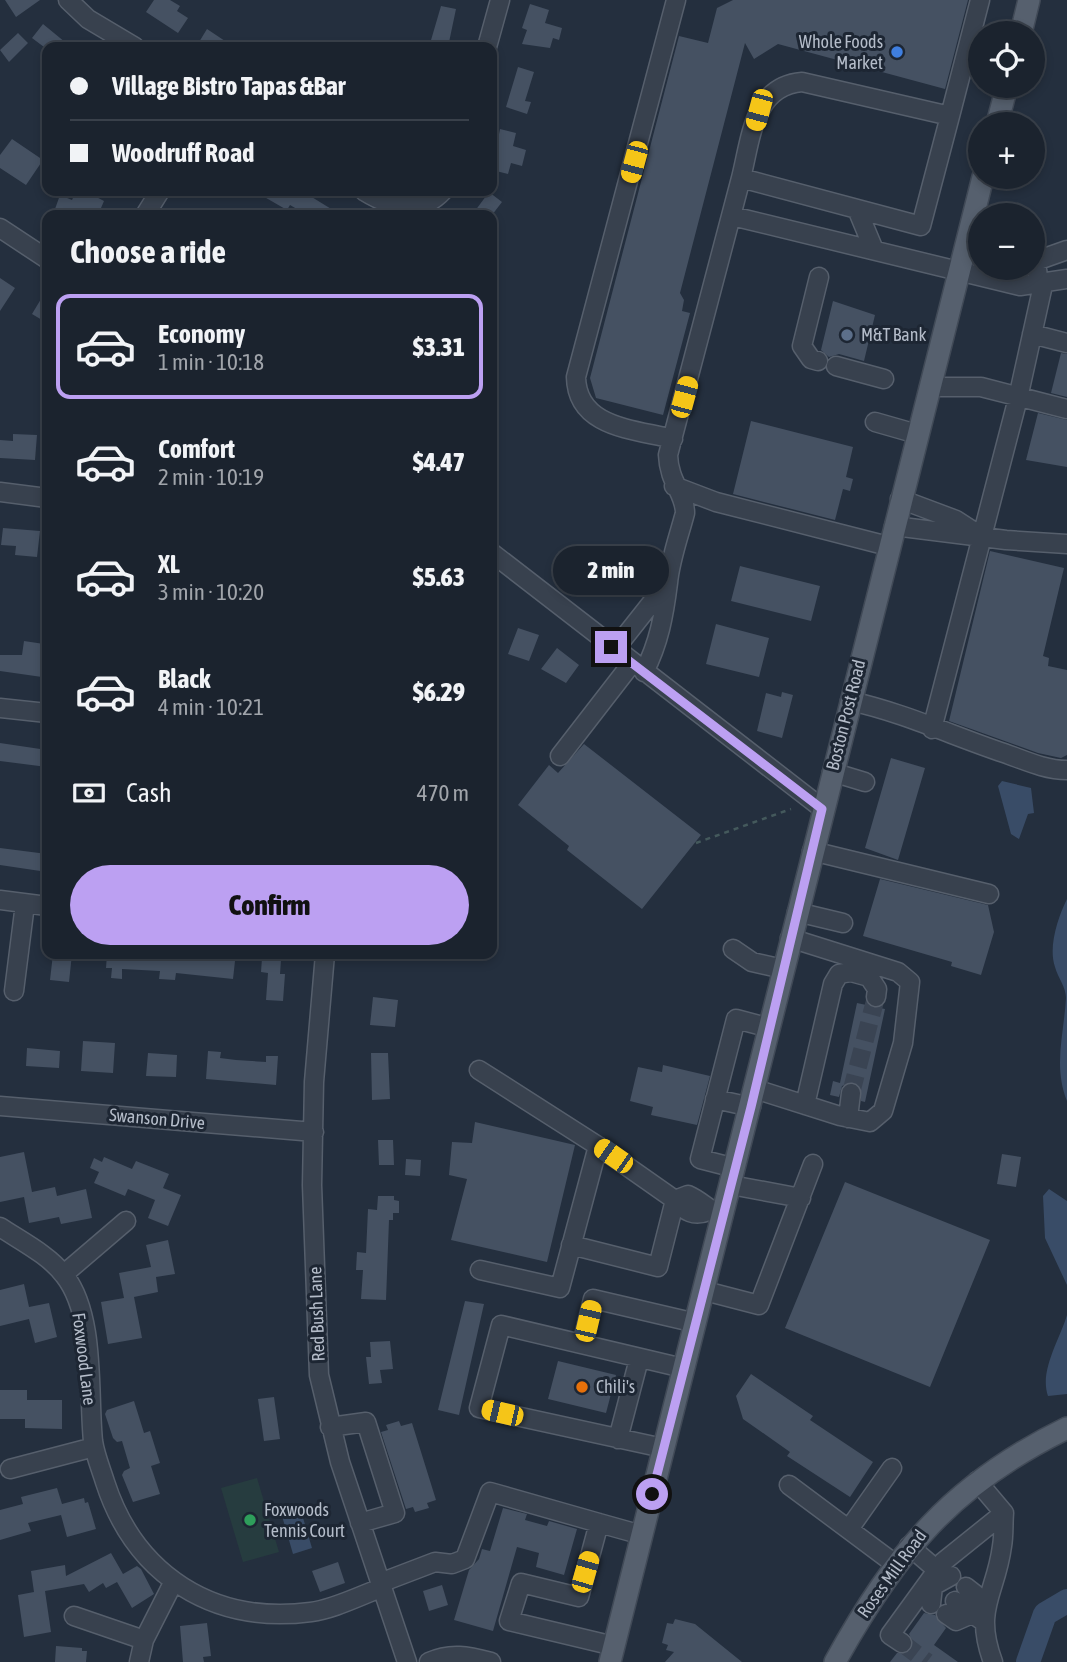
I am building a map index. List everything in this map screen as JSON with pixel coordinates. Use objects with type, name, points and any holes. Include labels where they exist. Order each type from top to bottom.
[{"type":"main road","points":[[1024,21],[1029,0]]},
{"type":"main road","name":"Boston Post Road","points":[[612,1654],[683,1368],[705,1291],[716,1213],[733,1177],[822,809],[980,189]]},
{"type":"main road","name":"Roses Mill Road","points":[[835,1662],[864,1609],[909,1546],[977,1481],[1033,1445],[1067,1428]]},
{"type":"street","points":[[68,0],[88,19],[127,42]]},
{"type":"street","points":[[488,42],[500,0]]},
{"type":"street","points":[[673,439],[600,420],[581,403],[576,393],[576,377],[676,0]]},
{"type":"street","points":[[741,178],[921,226],[980,0]]},
{"type":"street","points":[[560,756],[654,652],[667,605],[667,582],[685,513],[685,503],[674,486],[668,466],[673,439],[759,110],[774,89],[787,83],[802,82],[950,116]]},
{"type":"street","points":[[372,196],[380,201],[415,207],[431,202],[438,196]]},
{"type":"street","points":[[857,209],[874,250]]},
{"type":"street","points":[[732,216],[1020,286],[1041,285],[1067,279]]},
{"type":"street","points":[[0,228],[42,256]]},
{"type":"street","points":[[932,729],[1018,398],[1041,285],[1036,261],[1067,250]]},
{"type":"street","points":[[818,361],[811,359],[802,346],[819,277]]},
{"type":"street","points":[[1032,334],[1067,343]]},
{"type":"street","points":[[836,366],[884,379]]},
{"type":"street","points":[[929,387],[981,387],[1067,409]]},
{"type":"street","points":[[875,422],[917,434]]},
{"type":"street","points":[[674,486],[716,502],[891,536],[982,537],[1067,544]]},
{"type":"street","points":[[0,492],[42,497]]},
{"type":"street","points":[[900,499],[956,520],[982,537]]},
{"type":"street","points":[[497,557],[822,809]]},
{"type":"street","points":[[615,649],[667,582]]},
{"type":"street","points":[[850,701],[887,709],[932,729],[1046,768],[1067,770]]},
{"type":"street","points":[[0,708],[42,712]]},
{"type":"street","points":[[832,772],[865,782]]},
{"type":"street","points":[[812,851],[989,894]]},
{"type":"street","points":[[0,900],[42,906]]},
{"type":"street","points":[[14,991],[25,904]]},
{"type":"street","points":[[797,912],[843,923]]},
{"type":"street","points":[[715,1099],[753,1098],[805,1105],[870,1122],[883,1111],[903,1043],[910,982],[898,972],[790,938]]},
{"type":"street","points":[[733,949],[752,962],[783,969]]},
{"type":"street","name":"Red Bush Lane","points":[[325,959],[314,1132],[318,1353],[330,1427],[407,1662]]},
{"type":"street","points":[[805,1105],[833,984],[839,974],[851,972],[869,977],[877,989],[876,997]]},
{"type":"street","points":[[770,1028],[736,1019],[700,1159],[765,1192],[801,1198]]},
{"type":"street","points":[[479,1070],[598,1146],[674,1200]]},
{"type":"street","points":[[848,1118],[850,1093]]},
{"type":"street","name":"Swanson Drive","points":[[0,1105],[314,1132]]},
{"type":"street","points":[[480,1270],[560,1289],[598,1146]]},
{"type":"street","points":[[705,1291],[759,1305],[813,1164]]},
{"type":"street","points":[[674,1200],[688,1195],[702,1201],[716,1213]]},
{"type":"street","points":[[571,1245],[659,1267],[674,1200]]},
{"type":"street","points":[[64,1274],[125,1221]]},
{"type":"street","name":"Foxwood Lane","points":[[0,1227],[34,1249],[64,1274],[76,1300],[86,1339],[94,1447],[120,1521],[144,1557],[198,1596],[219,1604],[286,1614],[314,1612],[435,1562],[452,1564],[465,1559],[491,1492],[599,1523]]},
{"type":"street","points":[[582,1344],[593,1299],[696,1323]]},
{"type":"street","points":[[663,1448],[479,1408],[501,1325],[683,1368]]},
{"type":"street","points":[[618,1439],[639,1359]]},
{"type":"street","points":[[330,1427],[366,1422],[395,1513],[360,1523]]},
{"type":"street","points":[[10,1469],[94,1447]]},
{"type":"street","points":[[849,1529],[892,1468]]},
{"type":"street","points":[[977,1481],[1004,1513],[1002,1548],[978,1618]]},
{"type":"street","points":[[789,1485],[895,1564]]},
{"type":"street","points":[[902,1643],[890,1634],[945,1591],[1004,1513]]},
{"type":"street","points":[[612,1654],[509,1621],[522,1583],[579,1597],[599,1523],[642,1535]]},
{"type":"street","points":[[909,1546],[945,1591],[978,1618],[993,1662]]},
{"type":"street","points":[[139,1662],[144,1640],[174,1581]]},
{"type":"street","points":[[74,1616],[144,1640]]},
{"type":"street","points":[[429,1662],[444,1655],[491,1662]]},
{"type":"path","points":[[696,843],[791,809]]},
{"type":"green space","name":"Foxwoods Tennis Court","points":[[257,1478],[279,1552],[243,1562],[221,1488]]},
{"type":"water","points":[[1002,781],[1031,788],[1034,813],[1028,814],[1019,839],[1011,834],[998,786]]},
{"type":"water","points":[[1067,899],[1067,1101],[1060,1063],[1066,994],[1053,959],[1053,941]]},
{"type":"water","points":[[1049,1189],[1067,1201],[1067,1285],[1045,1238],[1043,1196]]},
{"type":"water","points":[[1067,1315],[1067,1394],[1048,1396],[1048,1366]]},
{"type":"water","points":[[301,1511],[312,1548],[293,1554],[282,1516]]},
{"type":"building","points":[[5,0],[40,0],[16,17]]},
{"type":"building","points":[[154,0],[170,0],[180,6],[177,11],[188,18],[178,33],[146,12]]},
{"type":"building","points":[[733,0],[968,0],[945,89],[778,44],[754,59],[745,43],[680,293],[684,300],[682,311],[690,313],[663,415],[596,398],[590,378],[679,36],[708,43],[717,8]]},
{"type":"building","points":[[530,4],[549,10],[545,23],[562,28],[559,40],[553,38],[550,48],[522,44],[527,30],[522,28]]},
{"type":"building","points":[[441,6],[456,9],[449,42],[430,42]]},
{"type":"building","points":[[43,24],[65,42],[42,42],[42,46],[32,38]]},
{"type":"building","points":[[207,29],[226,42],[199,42]]},
{"type":"building","points":[[18,33],[28,43],[9,62],[0,50]]},
{"type":"building","points":[[518,67],[534,72],[525,101],[531,102],[527,114],[506,107]]},
{"type":"building","points":[[500,129],[516,133],[513,146],[526,150],[522,166],[511,163],[508,174],[497,171]]},
{"type":"building","points":[[12,139],[42,161],[26,185],[0,168],[0,155]]},
{"type":"building","points":[[60,196],[72,200],[74,196],[94,196],[104,201],[100,210],[55,209]]},
{"type":"building","points":[[263,196],[310,196],[333,210],[298,210],[290,205],[287,210]]},
{"type":"building","points":[[486,196],[494,196],[502,202],[496,210],[476,210]]},
{"type":"building","points":[[0,278],[15,288],[0,311]]},
{"type":"building","points":[[42,297],[42,320],[32,314]]},
{"type":"building","name":"M&T Bank","points":[[833,301],[875,315],[864,361],[839,354],[829,357],[821,350]]},
{"type":"building","points":[[1061,353],[1067,354],[1067,397],[1051,393]]},
{"type":"building","points":[[1038,413],[1067,420],[1067,467],[1026,460]]},
{"type":"building","points":[[751,421],[853,447],[846,477],[853,479],[850,491],[843,489],[835,520],[733,494]]},
{"type":"building","points":[[13,434],[37,435],[35,460],[0,458],[0,440],[13,441]]},
{"type":"building","points":[[3,528],[40,531],[37,557],[15,555],[16,546],[1,545]]},
{"type":"building","points":[[990,551],[1064,568],[1043,656],[1049,658],[1048,666],[1067,670],[1067,755],[1061,758],[1038,753],[949,721]]},
{"type":"building","points":[[740,566],[820,586],[811,621],[731,601]]},
{"type":"building","points":[[716,624],[769,638],[759,677],[706,664]]},
{"type":"building","points":[[518,628],[539,635],[529,661],[508,654]]},
{"type":"building","points":[[24,641],[42,644],[42,677],[0,671],[0,655],[22,655]]},
{"type":"building","points":[[557,648],[579,665],[566,683],[541,669]]},
{"type":"building","points":[[782,692],[793,695],[782,738],[757,731],[766,693],[781,697]]},
{"type":"building","points":[[0,743],[42,749],[42,766],[0,761]]},
{"type":"building","points":[[584,744],[701,835],[642,909],[567,850],[569,846],[518,805],[549,765],[558,773]]},
{"type":"building","points":[[891,758],[925,768],[898,860],[865,848]]},
{"type":"building","points":[[0,848],[42,853],[42,871],[0,865]]},
{"type":"building","points":[[880,879],[988,905],[994,932],[981,975],[951,966],[952,962],[863,936]]},
{"type":"building","points":[[52,959],[71,959],[69,982],[50,980]]},
{"type":"building","points":[[107,959],[235,961],[233,979],[176,973],[175,980],[159,979],[160,971],[122,969],[122,979],[111,978],[112,968],[106,968]]},
{"type":"building","points":[[262,959],[281,960],[280,974],[285,974],[283,1001],[266,1000],[268,973],[261,972]]},
{"type":"building","points":[[373,997],[398,1000],[395,1027],[370,1025]]},
{"type":"building","points":[[857,1003],[885,1009],[865,1102],[861,1101],[861,1088],[853,1082],[842,1086],[839,1097],[830,1095],[833,1081],[840,1083]]},
{"type":"building","points":[[83,1041],[115,1043],[113,1073],[81,1071]]},
{"type":"building","points":[[27,1048],[60,1051],[59,1068],[26,1066]]},
{"type":"building","points":[[208,1051],[221,1052],[220,1058],[236,1060],[266,1062],[266,1056],[278,1056],[276,1085],[206,1079]]},
{"type":"building","points":[[148,1053],[177,1055],[176,1077],[146,1076]]},
{"type":"building","points":[[371,1053],[388,1053],[390,1099],[372,1100]]},
{"type":"building","points":[[663,1065],[710,1076],[697,1125],[651,1115],[653,1107],[630,1101],[638,1067],[662,1072]]},
{"type":"building","points":[[475,1122],[575,1145],[547,1262],[451,1240],[467,1179],[449,1175],[452,1142],[472,1143]]},
{"type":"building","points":[[378,1140],[393,1140],[394,1165],[379,1165]]},
{"type":"building","points":[[24,1152],[32,1192],[55,1187],[57,1196],[86,1189],[92,1218],[61,1224],[59,1217],[29,1223],[24,1197],[0,1202],[0,1157]]},
{"type":"building","points":[[1002,1154],[1021,1157],[1016,1187],[997,1184]]},
{"type":"building","points":[[104,1157],[132,1169],[136,1161],[169,1174],[163,1188],[181,1195],[168,1226],[148,1218],[155,1200],[128,1189],[125,1196],[94,1183],[99,1172],[90,1168],[94,1158],[102,1162]]},
{"type":"building","points":[[406,1159],[421,1160],[420,1176],[405,1175]]},
{"type":"building","points":[[845,1182],[990,1240],[930,1387],[785,1328]]},
{"type":"building","points":[[378,1196],[394,1196],[394,1200],[399,1201],[399,1213],[393,1213],[393,1220],[389,1220],[386,1300],[361,1299],[363,1270],[356,1270],[357,1252],[366,1253],[368,1209],[377,1210]]},
{"type":"building","points":[[168,1240],[175,1274],[156,1277],[158,1292],[134,1297],[142,1338],[108,1344],[101,1302],[124,1298],[119,1273],[151,1267],[146,1245]]},
{"type":"building","points":[[24,1284],[29,1307],[49,1303],[57,1337],[35,1343],[29,1319],[0,1326],[0,1290]]},
{"type":"building","points":[[465,1301],[484,1304],[459,1415],[438,1410]]},
{"type":"building","points":[[390,1341],[393,1369],[380,1370],[382,1383],[369,1384],[366,1357],[371,1357],[370,1342]]},
{"type":"building","name":"Chili's","points":[[558,1361],[616,1375],[606,1413],[548,1399]]},
{"type":"building","points":[[751,1374],[813,1416],[810,1420],[873,1462],[850,1497],[787,1456],[790,1452],[743,1419],[736,1396]]},
{"type":"building","points":[[0,1390],[27,1390],[27,1400],[62,1400],[62,1429],[25,1428],[25,1419],[0,1419]]},
{"type":"building","points":[[274,1397],[280,1439],[264,1441],[258,1399]]},
{"type":"building","points":[[134,1401],[144,1433],[150,1431],[160,1463],[151,1466],[160,1494],[133,1502],[122,1475],[130,1468],[122,1441],[117,1442],[113,1438],[105,1414],[107,1410]]},
{"type":"building","points":[[399,1421],[401,1426],[412,1423],[436,1500],[427,1503],[429,1508],[415,1512],[413,1507],[406,1509],[381,1432],[388,1430],[386,1425]]},
{"type":"building","points":[[57,1488],[62,1504],[84,1498],[85,1503],[88,1502],[96,1529],[67,1537],[61,1515],[28,1523],[31,1531],[0,1540],[0,1510],[23,1504],[21,1497]]},
{"type":"building","points":[[503,1508],[527,1514],[525,1520],[547,1526],[549,1521],[577,1529],[564,1575],[536,1567],[539,1553],[517,1547],[493,1631],[454,1620],[469,1570],[479,1559],[482,1549],[490,1551]]},
{"type":"building","points":[[111,1553],[123,1574],[137,1566],[141,1569],[154,1594],[132,1608],[117,1582],[106,1588],[103,1583],[89,1592],[84,1584],[45,1591],[51,1632],[24,1637],[18,1595],[34,1592],[31,1571],[65,1565],[66,1576]]},
{"type":"building","points":[[338,1562],[345,1583],[320,1592],[312,1571]]},
{"type":"building","points":[[442,1585],[448,1605],[429,1611],[423,1591]]},
{"type":"building","points":[[924,1613],[935,1615],[946,1628],[934,1645],[958,1662],[890,1662],[897,1653],[911,1650],[913,1643],[909,1634]]},
{"type":"building","points":[[675,1619],[695,1624],[742,1662],[665,1662],[674,1652],[666,1650],[668,1645],[662,1643],[667,1623],[673,1624]]},
{"type":"building","points":[[207,1623],[211,1656],[203,1657],[204,1662],[183,1662],[180,1626]]},
{"type":"building","points":[[56,1646],[82,1648],[82,1651],[87,1651],[86,1662],[55,1662]]},
{"type":"waterway","points":[[1028,1662],[1045,1614],[1067,1601]]},
{"type":"tunnel","points":[[851,1093],[876,997]]},
{"type":"tunnel","points":[[902,1643],[927,1662]]},
{"type":"place","name":"Whole Foods Market","points":[[897,52]]},
{"type":"place","name":"M&T Bank","points":[[847,335]]},
{"type":"place","name":"Chili's","points":[[582,1387]]},
{"type":"place","name":"Foxwoods Tennis Court","points":[[250,1520]]},
{"type":"route","points":[[611,647],[822,809],[751,1107],[652,1494]]}]
